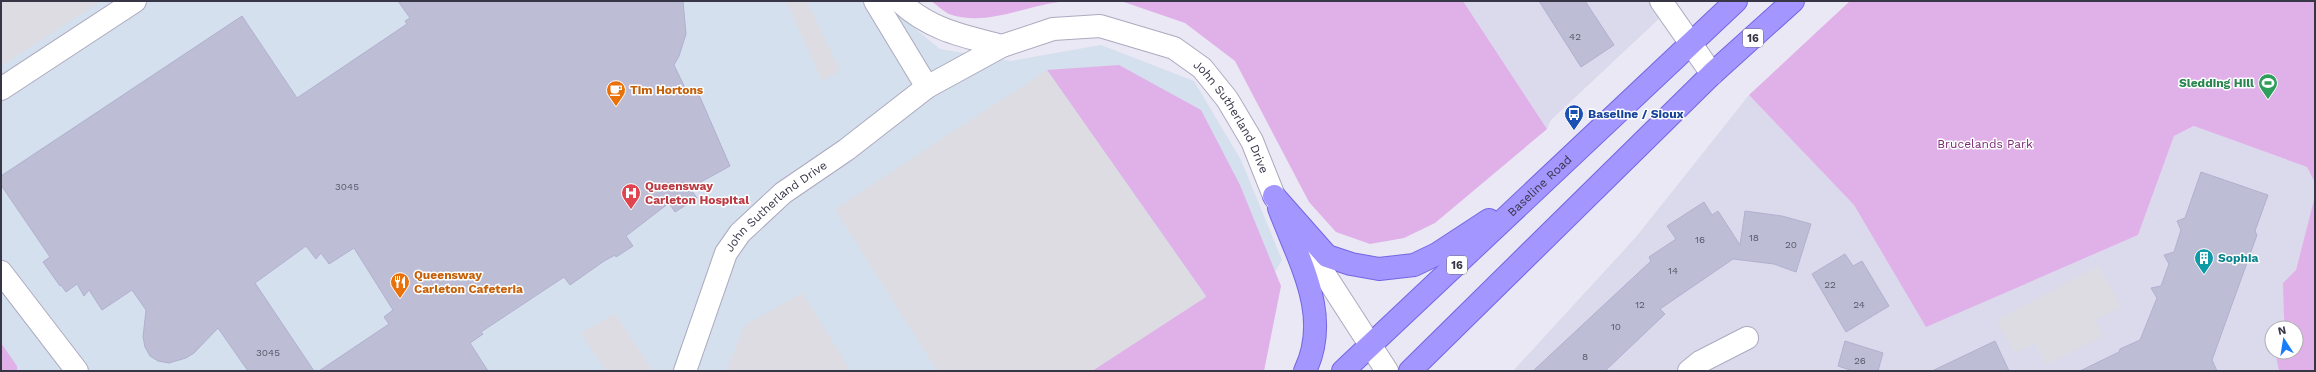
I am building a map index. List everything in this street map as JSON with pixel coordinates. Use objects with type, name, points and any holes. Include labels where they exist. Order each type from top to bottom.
[{"type":"main road","name":"Baseline Road","points":[[1343,371],[1736,1]]},
{"type":"main road","name":"16","points":[[1410,371],[1712,74],[1793,1]]},
{"type":"main road","points":[[1274,196],[1327,256],[1351,264],[1386,269],[1414,265],[1437,254],[1543,183]]},
{"type":"main road","points":[[1274,196],[1314,299],[1317,321],[1311,358],[1305,371]]},
{"type":"street","points":[[1,89],[135,1]]},
{"type":"street","points":[[875,1],[927,87]]},
{"type":"street","points":[[899,1],[913,14],[946,31],[1002,46]]},
{"type":"street","points":[[1661,1],[1712,74]]},
{"type":"street","name":"John Sutherland Drive","points":[[685,371],[726,253],[740,233],[783,194],[846,150],[927,87],[1002,46],[1053,29],[1100,26],[1174,48],[1202,68],[1228,99],[1252,141],[1274,196],[1387,371]]},
{"type":"street","points":[[1,272],[77,371]]},
{"type":"street","points":[[1690,371],[1700,362],[1747,338]]},
{"type":"shaded area","name":"Queensway Carleton Hospital","points":[[1,1],[881,1],[940,49],[1011,61],[1101,45],[1194,81],[1241,160],[1282,260],[1243,326],[1174,371],[1,371]]},
{"type":"shaded area","points":[[1,1],[101,1],[1,66]]},
{"type":"shaded area","points":[[786,1],[807,1],[840,71],[822,81]]},
{"type":"shaded area","points":[[1463,1],[1678,1],[1551,120],[1547,129]]},
{"type":"shaded area","points":[[1047,70],[1206,297],[1092,371],[937,371],[835,209]]},
{"type":"shaded area","points":[[1749,95],[1854,205],[1927,326],[2138,235],[2174,136],[2195,126],[2307,167],[2315,183],[2315,197],[2283,320],[2264,320],[2264,360],[2277,360],[2279,371],[1513,371],[1636,237]]},
{"type":"shaded area","points":[[2099,266],[2121,307],[2095,320],[2103,336],[2047,365],[2035,343],[2015,353],[1997,320]]},
{"type":"shaded area","points":[[802,293],[851,371],[726,371],[745,325]]},
{"type":"shaded area","points":[[615,314],[653,371],[606,371],[581,333]]},
{"type":"green space","points":[[931,1],[1069,1],[1039,6],[994,17],[964,18],[949,14]]},
{"type":"green space","points":[[1121,1],[1463,1],[1547,129],[1435,223],[1404,238],[1370,244],[1336,232],[1309,202],[1235,61],[1185,23]]},
{"type":"green space","name":"Brucelands Park","points":[[1850,1],[2315,1],[2315,183],[2307,167],[2194,126],[2174,136],[2138,235],[1926,327],[1854,205],[1749,95]]},
{"type":"green space","points":[[1119,65],[1201,110],[1240,185],[1281,286],[1264,371],[1092,371],[1206,296],[1047,70]]},
{"type":"green space","points":[[2315,196],[2315,371],[2279,371],[2277,360],[2304,360],[2304,320],[2284,320],[2283,283],[2296,270]]},
{"type":"green space","points":[[1,343],[17,366],[17,371],[1,371]]},
{"type":"building","points":[[398,1],[683,1],[686,34],[679,56],[674,65],[687,92],[696,88],[730,166],[690,188],[697,198],[675,212],[669,203],[626,236],[633,246],[616,257],[615,255],[604,261],[570,285],[564,277],[481,332],[483,334],[470,343],[488,371],[319,371],[389,324],[384,317],[393,310],[354,248],[329,264],[321,253],[316,259],[306,246],[255,283],[314,371],[248,371],[218,328],[194,353],[186,358],[169,363],[158,361],[150,356],[145,347],[143,337],[146,310],[132,290],[102,310],[89,290],[84,296],[77,284],[66,292],[61,285],[60,286],[43,262],[50,257],[1,185],[1,176],[242,16],[297,98],[407,24],[405,21],[410,18]]},
{"type":"building","points":[[1539,1],[1585,1],[1614,45],[1581,67]]},
{"type":"building","name":"Sophia","points":[[2201,172],[2268,195],[2255,231],[2257,235],[2212,360],[2217,371],[2080,371],[2140,340],[2157,298],[2151,288],[2161,286],[2169,264],[2164,255],[2174,252],[2181,230],[2177,221],[2185,218]]},
{"type":"building","points":[[1704,202],[1712,215],[1718,211],[1740,245],[1745,211],[1782,216],[1811,224],[1796,272],[1774,264],[1733,259],[1660,309],[1665,314],[1605,371],[1533,371],[1651,261],[1649,257],[1676,239],[1667,226]]},
{"type":"building","points":[[1845,254],[1853,266],[1862,261],[1889,306],[1846,332],[1812,274]]},
{"type":"building","points":[[1845,341],[1883,353],[1878,371],[1853,371],[1838,366]]},
{"type":"building","points":[[1995,341],[2009,371],[1932,371]]},
{"type":"place","name":"Sledding Hill","points":[[2268,100]]},
{"type":"place","name":"Tim Hortons","points":[[616,107]]},
{"type":"place","name":"Baseline / Sioux","points":[[1574,131]]},
{"type":"place","name":"Queensway Carleton Hospital","points":[[631,210]]},
{"type":"place","name":"Sophia","points":[[2204,275]]},
{"type":"place","name":"Queensway Carleton Cafeteria","points":[[400,299]]}]
